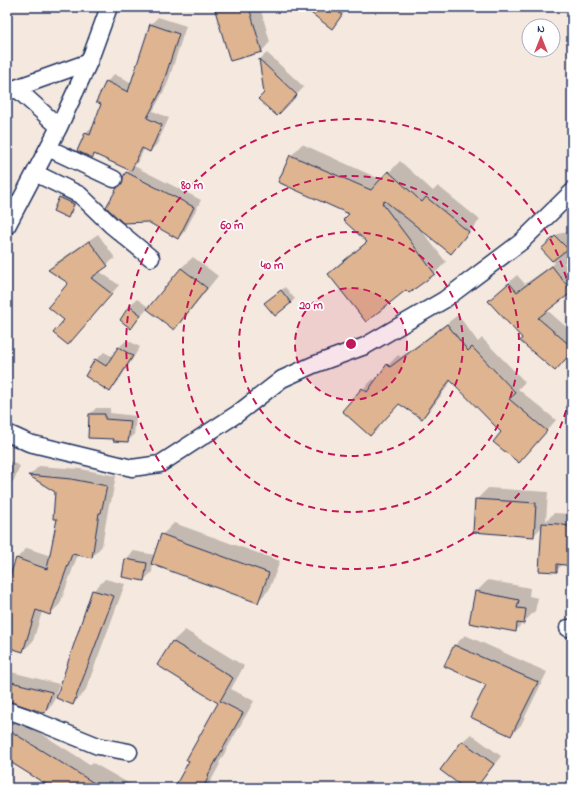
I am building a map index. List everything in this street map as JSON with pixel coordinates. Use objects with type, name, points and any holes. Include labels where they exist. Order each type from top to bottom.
[{"type":"street","points":[[7,226],[59,127],[89,62],[109,7]]},
{"type":"street","points":[[11,90],[89,62]]},
{"type":"street","points":[[11,90],[59,127]]},
{"type":"street","points":[[48,148],[114,180]]},
{"type":"street","points":[[34,173],[80,195],[111,225],[151,258]]},
{"type":"street","points":[[7,434],[29,443],[132,468],[160,464],[237,414],[282,379],[313,364],[365,346],[444,300],[521,242],[572,192]]},
{"type":"street","points":[[7,710],[98,746],[129,752]]},
{"type":"building","points":[[214,7],[249,7],[262,52],[230,61]]},
{"type":"building","points":[[303,7],[332,7],[342,15],[332,29]]},
{"type":"building","points":[[150,24],[179,34],[160,93],[147,118],[162,125],[150,152],[142,148],[131,171],[94,154],[93,158],[77,151],[85,133],[90,135],[101,104],[96,102],[106,81],[128,92]]},
{"type":"building","points":[[259,59],[297,95],[277,116],[258,99],[264,93]]},
{"type":"building","points":[[290,155],[371,190],[388,171],[422,202],[426,197],[469,232],[451,254],[385,201],[382,203],[435,274],[409,293],[406,290],[366,322],[328,274],[367,242],[343,220],[349,214],[278,182]]},
{"type":"building","points":[[126,172],[194,207],[178,239],[148,222],[123,223],[106,207],[117,188],[122,183]]},
{"type":"building","points":[[59,197],[74,204],[68,218],[53,211]]},
{"type":"building","points":[[555,236],[568,249],[552,261],[541,249]]},
{"type":"building","points":[[89,241],[108,266],[91,278],[112,294],[68,345],[53,333],[64,320],[48,307],[68,283],[48,270]]},
{"type":"building","points":[[552,266],[572,292],[538,318],[572,347],[572,352],[555,371],[520,341],[522,338],[488,301],[509,283],[517,292]]},
{"type":"building","points":[[181,268],[207,288],[174,330],[147,309]]},
{"type":"building","points":[[281,290],[291,303],[275,316],[264,303]]},
{"type":"building","points":[[129,306],[141,315],[131,329],[120,320]]},
{"type":"building","points":[[447,324],[468,351],[472,347],[516,393],[509,399],[547,431],[519,463],[493,442],[501,432],[450,380],[422,419],[399,404],[370,436],[342,411],[362,388],[367,392],[387,364],[390,367]]},
{"type":"building","points":[[118,347],[133,356],[110,392],[85,376],[95,359],[106,366]]},
{"type":"building","points":[[89,414],[105,414],[105,419],[131,421],[128,442],[113,441],[114,439],[88,438]]},
{"type":"building","points":[[28,475],[71,479],[107,486],[101,513],[99,513],[92,558],[72,554],[50,615],[36,610],[23,652],[7,647],[7,584],[16,558],[47,569],[57,519],[53,519],[55,492]]},
{"type":"building","points":[[475,499],[536,503],[534,537],[473,532]]},
{"type":"building","points":[[542,523],[559,524],[572,527],[572,566],[557,564],[557,572],[539,571]]},
{"type":"building","points":[[161,534],[269,573],[258,603],[151,564]]},
{"type":"building","points":[[125,559],[147,563],[144,581],[122,577]]},
{"type":"building","points":[[92,590],[114,596],[73,705],[56,698]]},
{"type":"building","points":[[475,591],[519,600],[517,608],[526,609],[524,624],[517,623],[516,632],[469,623]]},
{"type":"building","points":[[172,641],[233,678],[220,701],[243,713],[208,775],[209,776],[203,788],[174,788],[189,761],[186,760],[218,703],[157,665]]},
{"type":"building","points":[[454,645],[538,682],[511,736],[470,717],[486,685],[444,666]]},
{"type":"building","points":[[7,681],[52,692],[45,713],[7,701]]},
{"type":"building","points":[[7,729],[102,788],[52,788],[7,760]]},
{"type":"building","points":[[462,741],[494,764],[476,788],[464,788],[440,770]]}]
